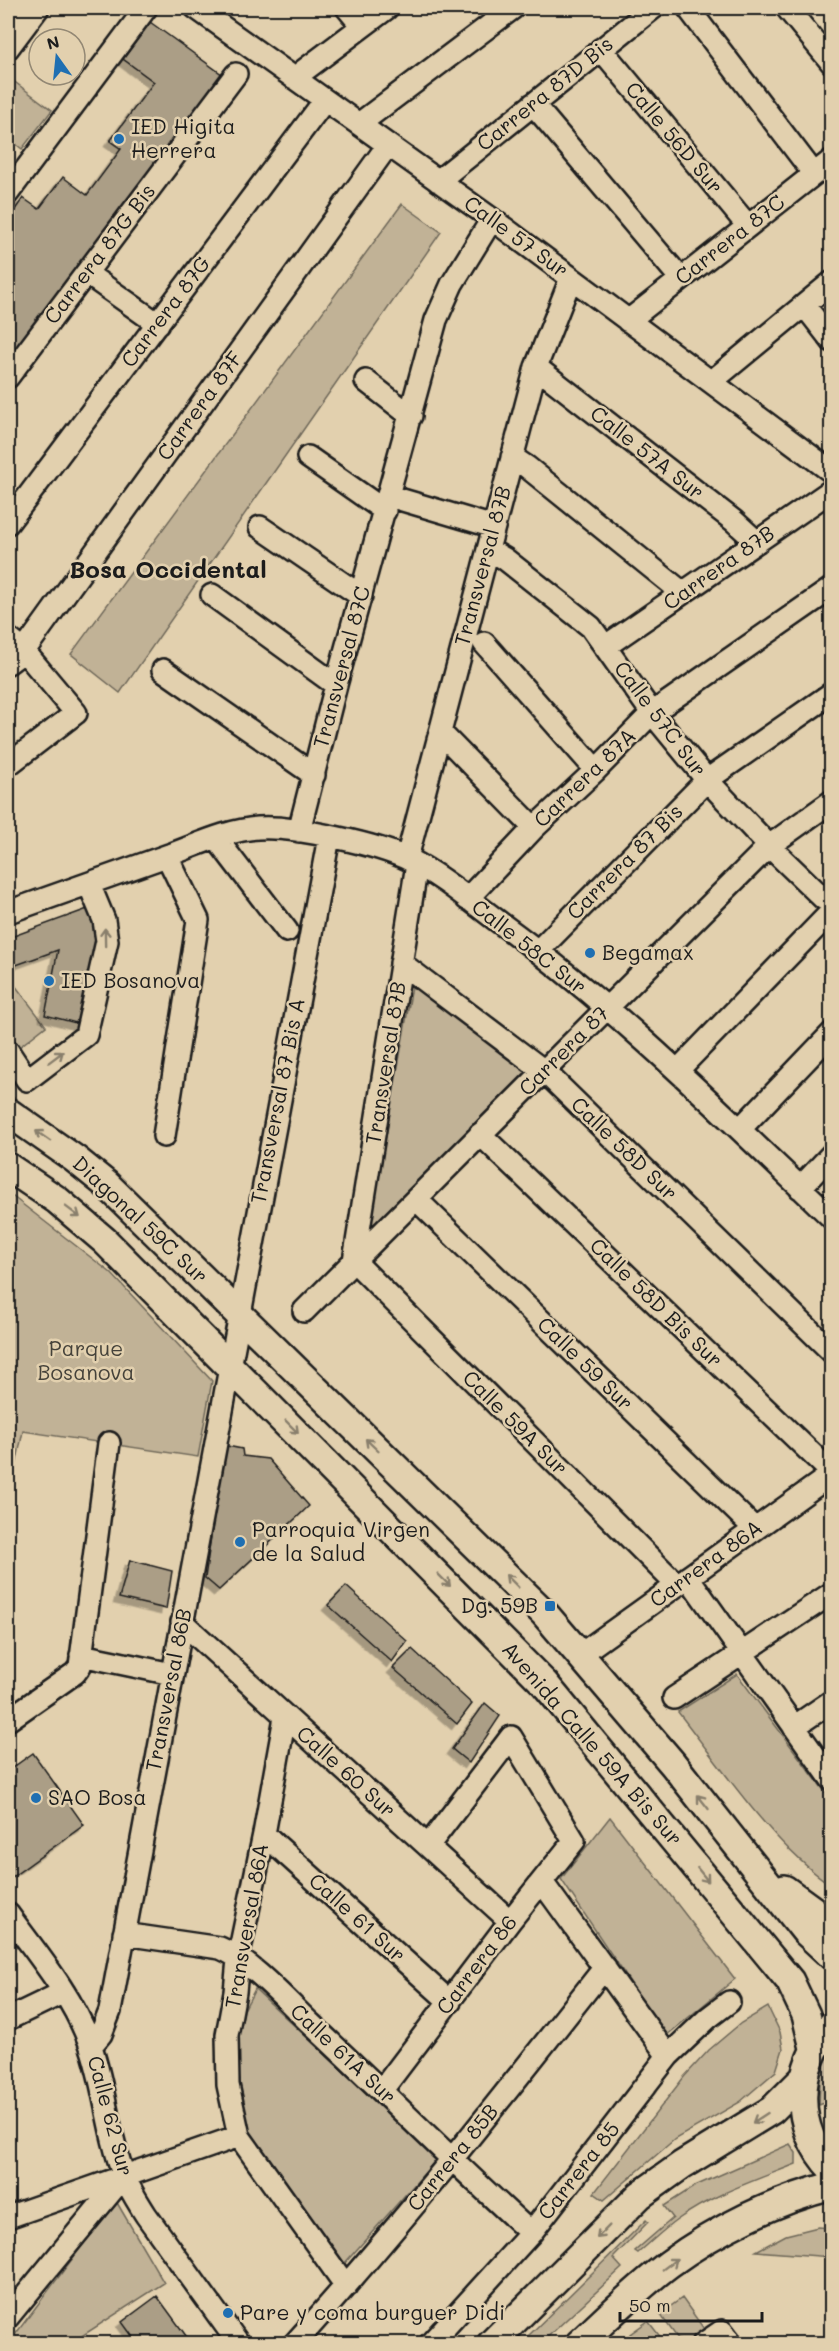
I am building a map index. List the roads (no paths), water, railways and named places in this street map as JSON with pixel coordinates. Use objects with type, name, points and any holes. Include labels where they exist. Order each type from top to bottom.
[{"type":"main road","name":"Diagonal 59C Sur","points":[[8,1112],[106,1184],[238,1312]]},
{"type":"main road","name":"Diagonal 59C Sur","points":[[8,1167],[82,1220],[230,1365]]},
{"type":"main road","points":[[238,1312],[536,1605],[581,1654],[666,1755],[805,1931],[831,1956]]},
{"type":"main road","name":"Avenida Calle 59A Bis Sur","points":[[230,1365],[521,1659],[567,1709],[790,1981],[806,2014],[814,2048]]},
{"type":"main road","points":[[752,1864],[831,1924]]},
{"type":"main road","points":[[831,2025],[814,2048],[803,2079],[802,2103],[806,2125],[814,2145],[831,2169]]},
{"type":"main road","points":[[491,2343],[640,2195],[682,2165],[772,2110],[803,2079]]},
{"type":"main road","points":[[579,2343],[654,2277],[693,2248],[714,2235],[778,2204],[831,2186]]},
{"type":"street","points":[[8,48],[34,14],[11,8]]},
{"type":"street","points":[[8,193],[146,8]]},
{"type":"street","name":"Calle 57 Sur","points":[[196,8],[492,219],[831,472]]},
{"type":"street","points":[[347,8],[362,27]]},
{"type":"street","points":[[294,78],[387,8]]},
{"type":"street","points":[[359,124],[513,8]]},
{"type":"street","name":"Carrera 87D Bis","points":[[438,181],[653,8]]},
{"type":"street","points":[[688,8],[814,174]]},
{"type":"street","points":[[787,8],[831,63]]},
{"type":"street","name":"Calle 56D Sur","points":[[601,49],[748,226]]},
{"type":"street","name":"Carrera 87G Bis","points":[[8,377],[236,74]]},
{"type":"street","name":"Carrera 87G","points":[[8,523],[326,100]]},
{"type":"street","points":[[533,104],[681,279]]},
{"type":"street","name":"Carrera 87F","points":[[13,651],[388,145]]},
{"type":"street","name":"Carrera 87C","points":[[628,321],[831,160]]},
{"type":"street","name":"Transversal 87C","points":[[299,831],[336,686],[442,303],[492,219]]},
{"type":"street","points":[[86,273],[158,324]]},
{"type":"street","name":"Transversal 87B","points":[[354,1262],[401,963],[412,861],[441,732],[536,367],[571,278]]},
{"type":"street","points":[[711,382],[831,282]]},
{"type":"street","points":[[804,305],[831,341]]},
{"type":"street","name":"Calle 57A Sur","points":[[536,367],[734,520],[757,542]]},
{"type":"street","points":[[366,381],[411,416]]},
{"type":"street","points":[[308,457],[387,503],[494,527]]},
{"type":"street","points":[[512,457],[527,466],[683,593]]},
{"type":"street","name":"Carrera 87B","points":[[606,646],[831,490]]},
{"type":"street","points":[[260,527],[361,596]]},
{"type":"street","name":"Calle 57C Sur","points":[[488,549],[505,559],[591,627],[652,713],[706,780],[828,905]]},
{"type":"street","name":"Carrera 87A","points":[[467,899],[534,828],[652,713],[831,588]]},
{"type":"street","points":[[212,595],[336,686]]},
{"type":"street","points":[[484,643],[596,770]]},
{"type":"street","points":[[8,765],[76,713],[13,651]]},
{"type":"street","points":[[163,670],[314,775]]},
{"type":"street","name":"Carrera 87 Bis","points":[[538,951],[706,780],[831,693]]},
{"type":"street","points":[[441,732],[534,828]]},
{"type":"street","name":"Carrera 87","points":[[304,1311],[769,846],[831,801]]},
{"type":"street","points":[[8,912],[241,831],[258,828],[299,831]]},
{"type":"street","name":"Calle 58C Sur","points":[[299,831],[376,848],[412,861],[467,899],[538,951],[608,1008],[678,1070],[831,1218]]},
{"type":"street","name":"Transversal 87 Bis A","points":[[230,1365],[238,1312],[328,837]]},
{"type":"street","points":[[216,838],[287,931]]},
{"type":"street","points":[[164,1136],[198,920],[167,856]]},
{"type":"street","points":[[8,1051],[27,1080],[86,1035],[107,941],[104,920],[89,884]]},
{"type":"street","points":[[678,1070],[828,905]]},
{"type":"street","name":"Calle 58D Sur","points":[[401,963],[544,1071],[831,1352]]},
{"type":"street","points":[[740,1130],[831,1033]]},
{"type":"street","name":"Calle 58D Bis Sur","points":[[480,1134],[831,1474]]},
{"type":"street","points":[[800,1188],[831,1154]]},
{"type":"street","name":"Calle 59 Sur","points":[[416,1199],[755,1529]]},
{"type":"street","name":"Calle 59A Sur","points":[[354,1262],[682,1581],[741,1653],[831,1780]]},
{"type":"street","name":"Transversal 86B","points":[[91,2046],[101,2034],[110,2011],[230,1365]]},
{"type":"street","points":[[8,1720],[75,1673],[80,1666],[109,1443]]},
{"type":"street","name":"Carrera 86A","points":[[581,1654],[831,1474]]},
{"type":"street","points":[[674,1698],[831,1593]]},
{"type":"street","name":"Calle 60 Sur","points":[[182,1622],[510,1921]]},
{"type":"street","points":[[81,1655],[172,1674]]},
{"type":"street","points":[[794,1727],[831,1701]]},
{"type":"street","name":"Transversal 86A","points":[[239,2136],[228,2085],[227,2035],[236,1992],[238,1959],[285,1717]]},
{"type":"street","name":"Carrera 86","points":[[382,2090],[510,1921],[574,1841],[511,1737],[428,1846]]},
{"type":"street","name":"Calle 61 Sur","points":[[264,1834],[450,2002]]},
{"type":"street","points":[[542,1881],[668,2056]]},
{"type":"street","name":"Calle 62 Sur","points":[[8,1914],[64,1992],[91,2046],[124,2176],[146,2215],[238,2343]]},
{"type":"street","name":"Calle 61A Sur","points":[[124,1934],[220,1948],[230,1952],[263,1978],[382,2090],[452,2161],[531,2233]]},
{"type":"street","name":"Carrera 85B","points":[[294,2343],[346,2286],[452,2161],[606,1967]]},
{"type":"street","points":[[8,2019],[64,1992]]},
{"type":"street","name":"Carrera 85","points":[[430,2343],[531,2233],[668,2056],[729,2001]]},
{"type":"street","points":[[8,2217],[239,2136],[346,2286]]},
{"type":"street","points":[[8,2317],[124,2176]]},
{"type":"street","points":[[703,2343],[727,2337]]},
{"type":"place","name":"IED Higita Herrera","points":[[119,139]]},
{"type":"place","name":"Begamax","points":[[590,953]]},
{"type":"place","name":"IED Bosanova","points":[[49,981]]},
{"type":"place","name":"Parroquia Virgen de la Salud","points":[[240,1542]]},
{"type":"place","name":"Dg. 59B","points":[[550,1606]]},
{"type":"place","name":"SAO Bosa","points":[[36,1798]]},
{"type":"place","name":"Pare y coma burguer Didi","points":[[228,2313]]},
{"type":"district","name":"Bosa Occidental","points":[[168,570]]},
{"type":"park label","name":"Parque Bosanova","points":[[86,1361]]}]
